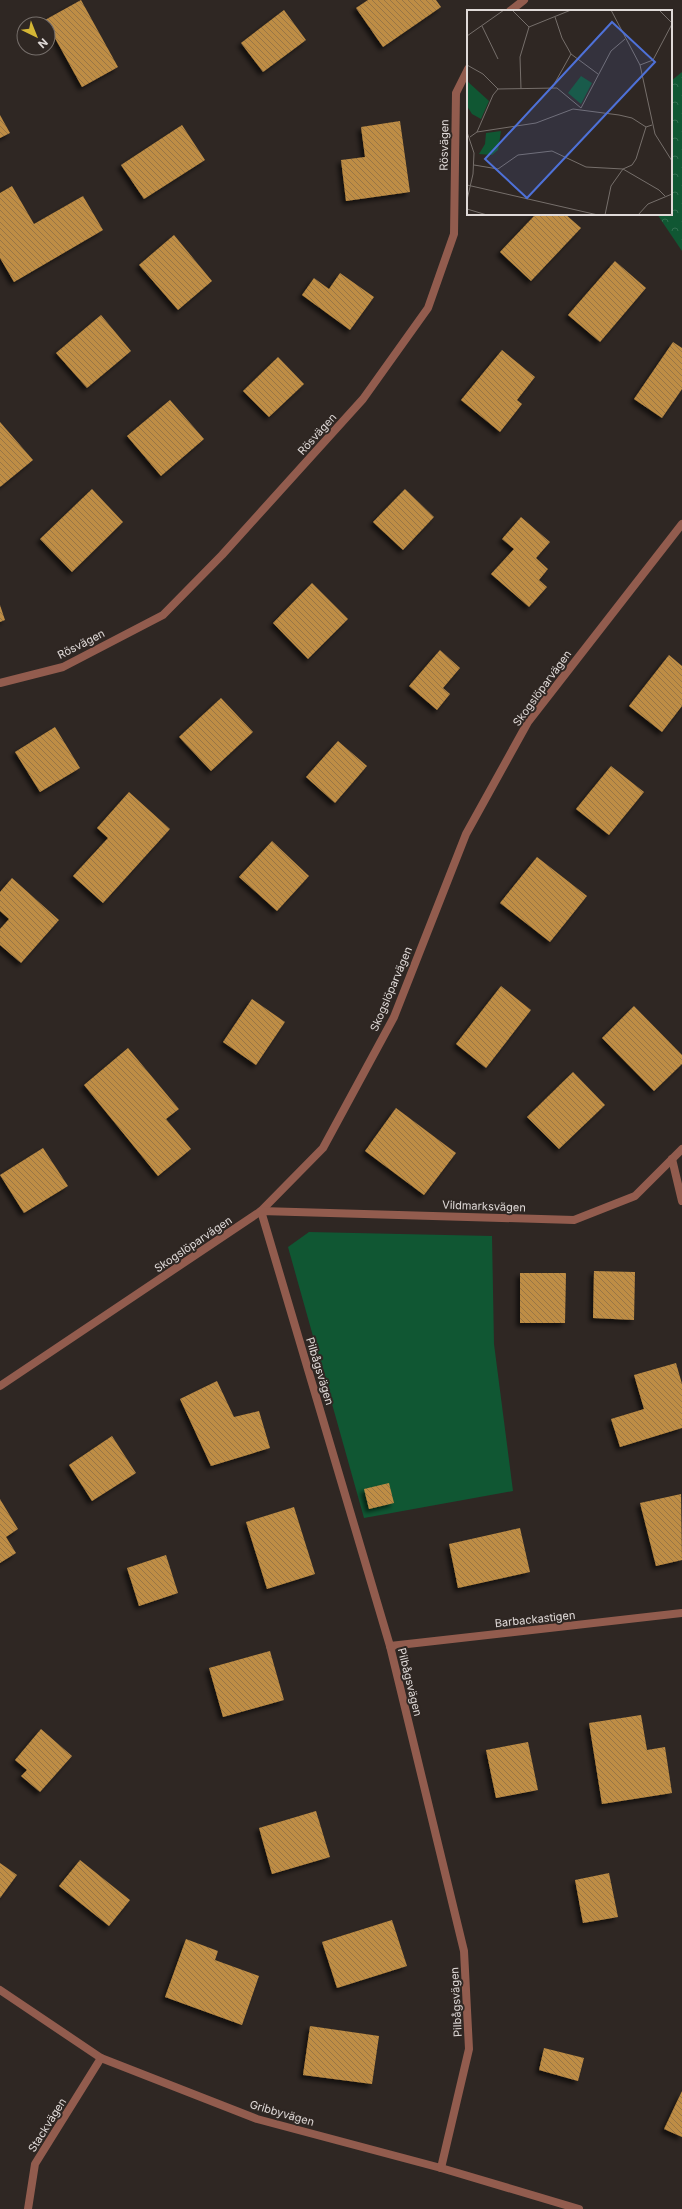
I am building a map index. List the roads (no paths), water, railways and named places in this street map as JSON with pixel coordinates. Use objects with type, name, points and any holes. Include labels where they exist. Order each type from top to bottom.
[{"type":"street","points":[[511,10],[524,0]]},
{"type":"street","name":"Rösvägen","points":[[0,683],[63,667],[163,614],[222,555],[363,399],[428,308],[454,234],[456,92],[467,71]]},
{"type":"street","name":"Skogslöparvägen","points":[[0,1386],[261,1211],[323,1148],[394,1017],[466,834],[528,722],[682,524]]},
{"type":"street","name":"Vildmarksvägen","points":[[261,1211],[574,1220],[635,1196],[682,1149]]},
{"type":"street","points":[[672,1159],[682,1201]]},
{"type":"street","name":"Pilbågsvägen","points":[[261,1211],[390,1646],[464,1951],[469,2049],[441,2168]]},
{"type":"street","name":"Barbackastigen","points":[[390,1646],[682,1613]]},
{"type":"street","name":"Gribbyvägen","points":[[0,1990],[101,2058],[258,2119],[441,2168],[579,2209]]},
{"type":"street","name":"Stackvägen","points":[[28,2209],[35,2164],[101,2058]]}]
